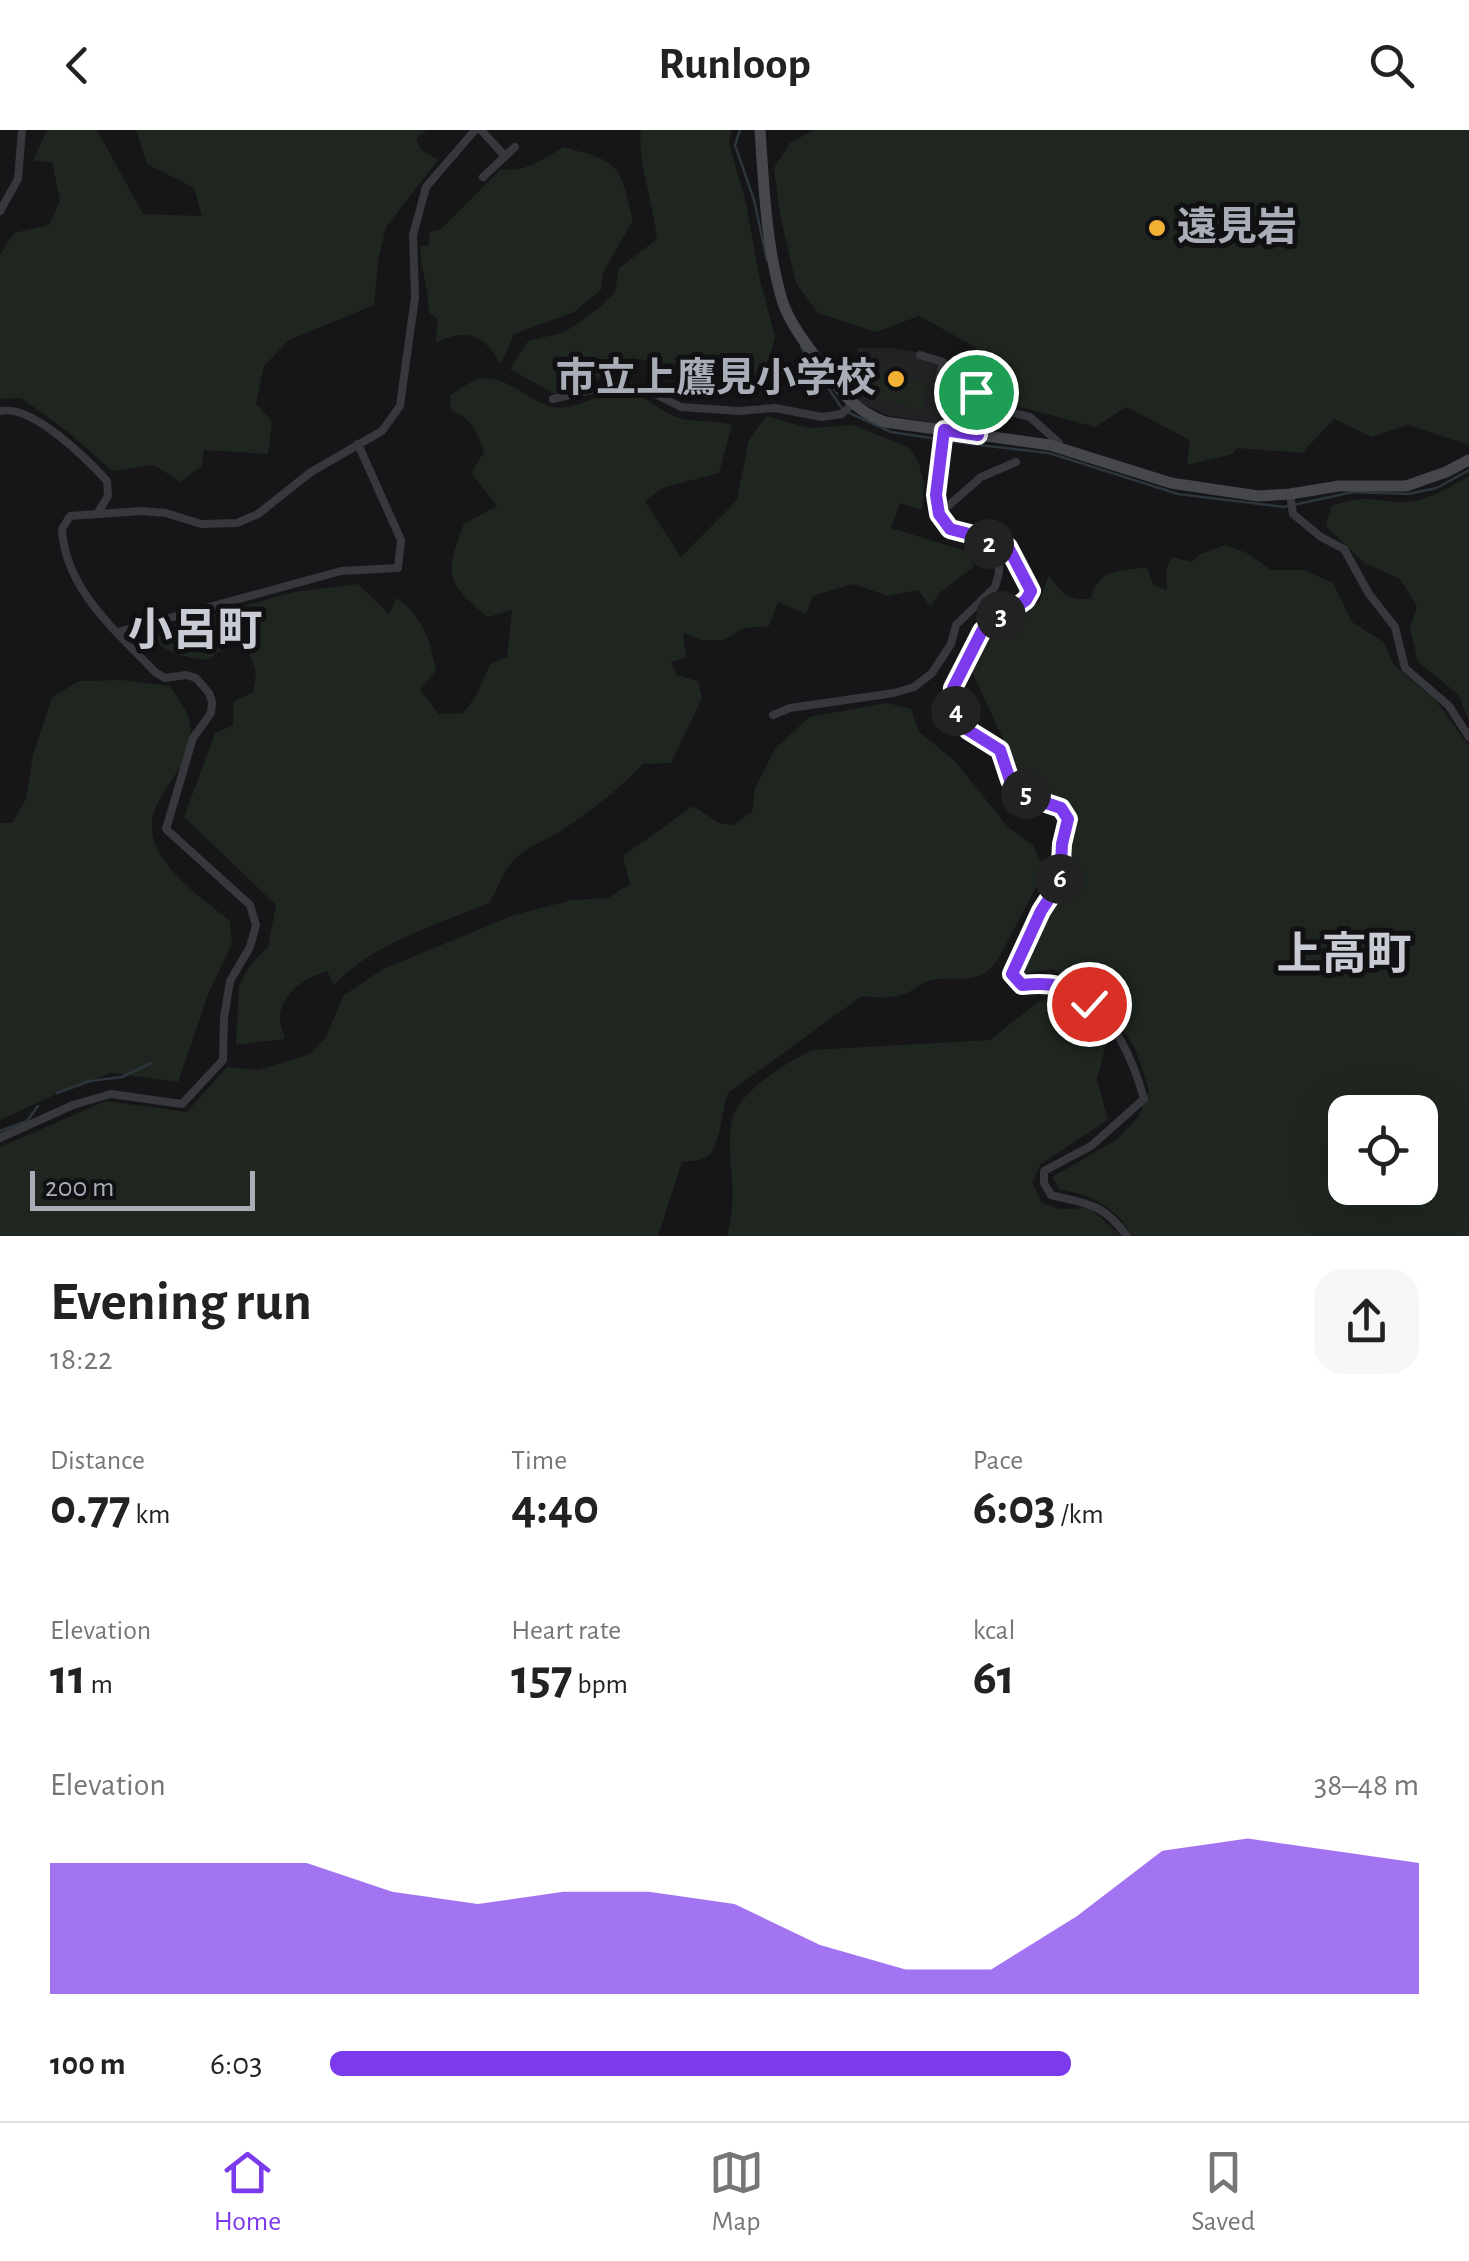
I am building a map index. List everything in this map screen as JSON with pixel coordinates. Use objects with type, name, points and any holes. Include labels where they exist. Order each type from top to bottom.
[{"type":"main road","points":[[760,130],[768,230],[783,302],[848,408],[885,422],[1058,447],[1172,483],[1291,501],[1339,486],[1406,486],[1469,460]]},
{"type":"street","points":[[0,211],[18,180],[22,130]]},
{"type":"street","points":[[0,1138],[73,1105],[110,1094],[182,1104],[223,1060],[230,981],[255,934],[250,905],[166,829],[194,738],[210,712],[209,693],[196,678],[186,674],[164,678],[155,672],[118,632],[84,593],[66,558],[62,528],[70,516],[141,511],[201,524],[237,523],[258,514],[311,472],[373,439],[400,406],[414,310],[413,235],[426,188],[478,130],[504,156]]},
{"type":"street","points":[[484,177],[515,146]]},
{"type":"street","points":[[920,355],[943,362],[938,386],[976,392],[982,400],[978,435]]},
{"type":"street","points":[[553,399],[617,384],[648,390],[681,407],[738,411],[774,408],[822,417],[848,408]]},
{"type":"street","points":[[982,405],[1030,417],[1059,443],[1058,447]]},
{"type":"street","points":[[0,411],[21,411],[99,472],[107,481],[108,496],[97,514]]},
{"type":"street","points":[[773,715],[790,708],[914,687],[942,660],[962,618],[995,587],[999,561],[993,548],[977,536],[950,529],[939,514],[936,495],[944,432]]},
{"type":"street","points":[[118,632],[341,571],[398,568],[401,540],[358,444]]},
{"type":"street","points":[[939,514],[981,477],[1016,462]]},
{"type":"street","points":[[1291,501],[1300,522],[1344,550],[1369,594],[1395,627],[1405,668],[1449,706],[1469,738]]},
{"type":"street","points":[[993,548],[1004,544],[1008,547],[1030,585],[1030,596],[982,631],[953,688],[952,701],[968,730],[1000,750],[1010,780],[1034,799],[1061,808],[1068,819],[1060,882],[1041,911],[1012,974],[1022,985],[1042,983],[1070,988],[1106,1019],[1128,1052],[1144,1099],[1091,1146],[1044,1171],[1044,1184],[1051,1195],[1086,1202],[1104,1211],[1127,1236]]},
{"type":"shaded area","points":[[47,130],[97,130],[143,214],[202,216],[194,188],[147,164],[136,130],[427,130],[416,138],[421,150],[438,160],[386,227],[374,305],[289,340],[264,366],[256,404],[272,421],[268,454],[204,450],[202,466],[181,482],[154,465],[112,471],[21,398],[0,399],[0,255],[14,233],[49,225],[60,201],[52,162],[33,161]]},
{"type":"shaded area","points":[[641,130],[732,130],[729,143],[775,337],[769,359],[742,391],[671,364],[631,358],[594,381],[554,394],[510,369],[528,341],[565,332],[600,307],[615,292],[619,268],[657,239],[641,154]]},
{"type":"shaded area","points":[[814,130],[1469,130],[1469,445],[1408,425],[1372,437],[1334,419],[1302,453],[1237,448],[1233,454],[1187,465],[1190,440],[1126,407],[1095,427],[998,401],[975,347],[919,316],[876,332],[818,313],[796,283],[774,168],[790,143]]},
{"type":"shaded area","points":[[563,147],[607,161],[620,175],[628,201],[633,220],[603,273],[601,290],[574,312],[514,334],[501,364],[473,336],[436,342],[438,319],[429,313],[420,246],[428,246],[430,232],[440,230],[501,169],[526,167]]},
{"type":"shaded area","name":"市立上鷹見小学校","points":[[858,348],[890,348],[942,359],[941,392],[974,395],[980,401],[974,430],[887,415],[859,402],[847,392]]},
{"type":"shaded area","points":[[878,370],[927,382],[924,410],[871,398]]},
{"type":"shaded area","points":[[486,378],[558,408],[625,392],[679,418],[732,425],[719,473],[662,488],[645,501],[681,557],[737,500],[749,440],[766,416],[809,428],[853,425],[910,448],[919,463],[924,485],[922,510],[900,503],[891,528],[966,551],[974,567],[938,594],[931,607],[918,590],[888,596],[853,584],[813,596],[806,614],[778,602],[769,626],[744,628],[724,640],[702,640],[683,632],[686,658],[671,662],[677,675],[698,681],[702,698],[671,763],[643,764],[585,814],[524,851],[509,866],[489,903],[386,946],[334,985],[327,971],[304,981],[282,1006],[280,1021],[285,1039],[236,1045],[239,986],[250,965],[268,947],[276,905],[184,817],[215,733],[233,725],[233,702],[253,692],[255,669],[236,638],[208,660],[167,650],[149,632],[294,592],[358,584],[389,614],[396,598],[413,613],[428,639],[436,670],[420,690],[439,714],[463,713],[476,696],[490,664],[507,657],[512,610],[488,617],[463,595],[453,576],[454,554],[464,524],[497,506],[471,473],[484,452],[473,426],[451,410],[450,395],[476,379]]},
{"type":"shaded area","points":[[1469,476],[1469,722],[1459,695],[1418,662],[1410,628],[1417,606],[1400,579],[1364,563],[1326,526],[1331,506],[1360,499],[1419,500]]},
{"type":"shaded area","points":[[1225,545],[1247,553],[1271,570],[1304,570],[1333,583],[1352,622],[1384,642],[1394,665],[1436,701],[1469,746],[1469,1236],[1132,1236],[1111,1210],[1093,1199],[1060,1190],[1052,1177],[1116,1140],[1139,1116],[1149,1090],[1135,1048],[1112,1012],[1053,969],[1014,975],[1010,967],[1052,881],[1059,860],[1058,840],[1068,815],[1024,784],[972,672],[981,649],[996,629],[1039,603],[1049,574],[1071,597],[1091,598],[1105,576],[1147,567],[1153,585],[1167,590],[1167,568],[1172,557],[1192,562],[1200,554]]},
{"type":"shaded area","points":[[121,680],[170,686],[188,716],[190,740],[156,808],[152,826],[156,846],[171,869],[230,921],[232,944],[209,992],[178,1082],[112,1073],[0,1120],[0,823],[12,823],[26,799],[33,755],[52,697],[79,681]]},
{"type":"shaded area","points":[[887,703],[911,709],[919,732],[955,761],[1008,827],[1033,845],[1043,866],[1035,889],[999,958],[982,974],[964,979],[935,979],[893,997],[862,996],[728,1093],[712,1152],[705,1158],[682,1162],[658,1236],[0,1236],[0,1147],[106,1101],[187,1112],[227,1067],[258,1070],[310,1054],[326,1037],[343,996],[383,969],[514,915],[572,900],[608,898],[630,884],[623,856],[693,806],[719,823],[733,825],[752,812],[755,788],[775,749],[809,717]]},
{"type":"shaded area","points":[[1067,993],[1096,1019],[1107,1040],[1097,1079],[1108,1120],[1041,1164],[1032,1182],[1042,1203],[1060,1209],[1090,1208],[1121,1236],[727,1236],[732,1202],[732,1119],[740,1103],[768,1077],[811,1050],[990,1040],[1038,1002]]},
{"type":"waterway","points":[[740,130],[735,145],[754,200],[767,260]]},
{"type":"waterway","points":[[801,347],[843,410],[891,432],[938,439]]},
{"type":"waterway","points":[[946,441],[1049,453],[1178,494],[1284,507],[1353,492],[1408,494],[1437,488],[1469,470]]},
{"type":"waterway","points":[[57,1093],[90,1081],[122,1077],[151,1063]]},
{"type":"waterway","points":[[0,1131],[27,1121],[38,1106]]},
{"type":"place","name":"遠見岩","points":[[1157,228]]},
{"type":"place","name":"市立上鷹見小学校","points":[[896,379]]},
{"type":"district","name":"小呂町","points":[[195,631]]},
{"type":"district","name":"上高町","points":[[1344,955]]},
{"type":"route","points":[[976,392],[982,400],[978,435],[944,430],[936,507],[950,529],[977,536],[993,548],[1004,544],[1008,547],[1031,591],[1026,600],[982,631],[953,688],[952,701],[963,725],[1000,750],[1010,780],[1034,799],[1061,808],[1068,819],[1060,882],[1041,911],[1012,974],[1022,985],[1042,983],[1070,988],[1089,1004]]}]
